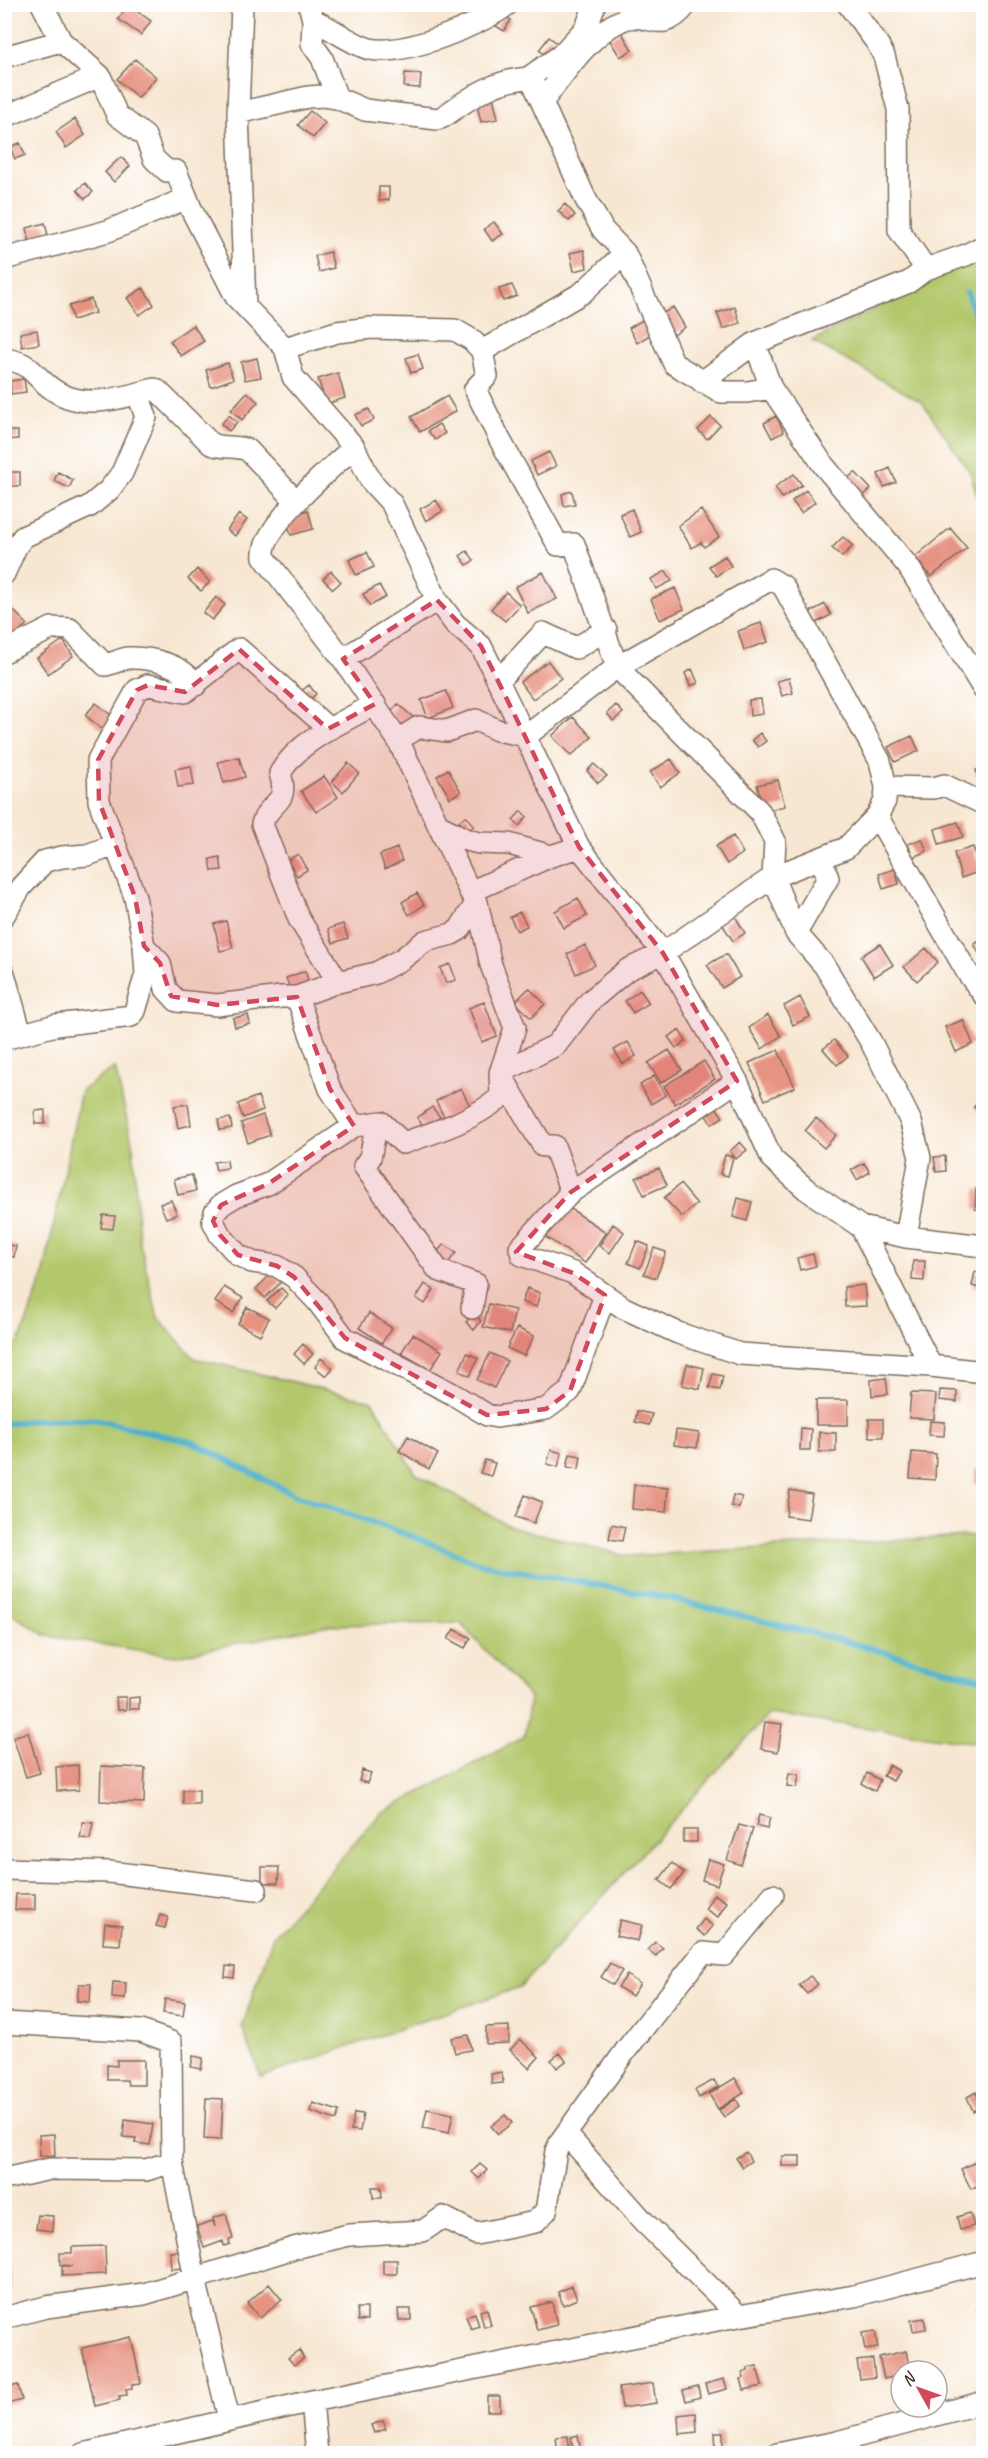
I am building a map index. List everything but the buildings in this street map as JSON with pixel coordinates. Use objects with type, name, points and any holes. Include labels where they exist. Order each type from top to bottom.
[{"type":"street","points":[[42,4],[61,41],[100,76],[117,115],[145,136],[154,159],[167,171],[176,171],[236,297],[285,348],[293,377],[354,447],[371,481],[392,504],[437,600],[455,624],[481,646],[579,847],[663,953],[737,1081],[771,1159],[806,1189],[861,1227],[906,1237],[984,1246]]},
{"type":"street","points":[[242,4],[238,113],[245,306]]},
{"type":"street","points":[[311,12],[330,27],[367,48],[393,49],[448,35],[495,15],[508,4]]},
{"type":"street","points":[[238,113],[308,97],[323,96],[337,98],[365,110],[436,119],[443,117],[482,90],[497,84],[528,78],[560,56],[586,28],[595,4]]},
{"type":"street","points":[[543,101],[590,42],[618,22],[629,17],[644,18],[653,23],[668,21],[687,4]]},
{"type":"street","points":[[848,4],[884,56],[898,109],[899,230],[926,269]]},
{"type":"street","points":[[311,12],[312,44],[322,58],[337,98]]},
{"type":"street","points":[[4,57],[61,41]]},
{"type":"street","points":[[4,117],[100,76]]},
{"type":"street","points":[[528,78],[534,81],[585,198],[603,230],[625,253],[674,364],[702,382],[726,392],[771,388]]},
{"type":"street","points":[[4,259],[108,231],[187,198]]},
{"type":"street","points":[[702,382],[755,343],[909,282],[926,269],[984,246]]},
{"type":"street","points":[[482,351],[588,289],[625,253]]},
{"type":"street","points":[[285,348],[338,332],[393,328],[455,330],[472,340],[482,351],[487,376],[475,389],[500,440],[558,545],[574,544],[606,630],[617,668],[759,812],[775,841],[772,877],[796,933],[824,965],[894,1085],[911,1122],[920,1158],[906,1237]]},
{"type":"street","points":[[755,343],[771,388],[824,466],[908,566],[984,690]]},
{"type":"street","points":[[4,359],[22,362],[48,386],[66,398],[83,402],[106,400],[154,389],[211,444],[248,450],[296,501]]},
{"type":"street","points":[[4,574],[10,544],[90,506],[109,490],[122,473],[144,423],[145,413],[138,394]]},
{"type":"street","points":[[354,447],[296,501],[268,539],[263,549],[264,557],[343,658],[398,740],[473,897],[492,965],[515,1028],[500,1073],[501,1097],[484,1110],[450,1128],[403,1143],[381,1122],[354,1126],[267,1184],[236,1196],[221,1205],[214,1212],[213,1221],[220,1235],[238,1255],[252,1262],[277,1266],[294,1277],[317,1301],[345,1338],[497,1418],[546,1409],[570,1390],[606,1295]]},
{"type":"street","points":[[398,740],[419,727],[447,731],[476,720],[497,730],[526,736],[617,668],[765,581],[771,579],[777,581],[783,586],[880,761],[885,787],[885,801],[877,816],[846,848],[796,933]]},
{"type":"street","points":[[343,658],[437,600]]},
{"type":"street","points":[[4,652],[52,628],[70,629],[105,665],[127,658],[154,659],[186,673],[196,685]]},
{"type":"street","points":[[498,681],[543,633],[576,648],[606,630]]},
{"type":"street","points":[[4,974],[13,1036],[56,1025],[131,1016],[135,1011],[146,974],[144,946],[135,897],[99,801],[98,760],[137,690],[148,685],[184,692],[196,685],[236,650],[242,650],[329,729]]},
{"type":"street","points":[[338,982],[299,919],[261,824],[264,816],[284,795],[285,788],[280,773],[289,759],[303,745],[375,704]]},
{"type":"street","points":[[885,787],[934,788],[944,785],[984,804]]},
{"type":"street","points":[[877,816],[967,972],[984,995]]},
{"type":"street","points":[[440,826],[467,840],[518,846],[551,856]]},
{"type":"street","points":[[4,915],[21,887],[45,861],[87,855],[115,845]]},
{"type":"street","points":[[144,946],[159,963],[166,989],[177,1001],[217,1005],[297,997],[338,982],[376,973],[402,959],[425,941],[452,934],[466,922],[473,897],[551,856],[579,847]]},
{"type":"street","points":[[500,1073],[556,1045],[590,1001],[627,970],[663,953],[772,877],[846,848]]},
{"type":"street","points":[[821,858],[828,878]]},
{"type":"street","points":[[297,997],[330,1089],[354,1126]]},
{"type":"street","points":[[500,1073],[543,1146],[554,1146],[571,1192]]},
{"type":"street","points":[[737,1081],[571,1192],[520,1250],[522,1255],[573,1273],[624,1308],[678,1333],[740,1354],[931,1366],[984,1372]]},
{"type":"street","points":[[377,1123],[370,1158],[364,1166],[438,1270],[476,1284],[472,1308]]},
{"type":"street","points":[[861,1227],[931,1366]]},
{"type":"street","points":[[4,1869],[109,1872],[256,1890]]},
{"type":"street","points":[[4,2318],[46,2307],[144,2294],[294,2248],[349,2235],[423,2230],[443,2217],[476,2234],[535,2222],[546,2211],[556,2151],[626,2050],[701,1955],[703,1953],[724,1955],[773,1895]]},
{"type":"street","points":[[4,2023],[141,2031],[171,2042],[172,2162],[195,2279],[228,2419]]},
{"type":"street","points":[[566,2134],[644,2222],[739,2316]]},
{"type":"street","points":[[4,2179],[50,2169],[146,2170],[172,2162]]},
{"type":"street","points":[[83,2454],[312,2401],[739,2316],[854,2296],[984,2262]]},
{"type":"street","points":[[312,2401],[317,2454]]},
{"type":"street","points":[[777,2454],[837,2442],[984,2402]]},
{"type":"highlighted area","points":[[437,600],[481,646],[579,847],[663,953],[737,1081],[571,1192],[516,1252],[573,1273],[605,1295],[570,1391],[546,1409],[487,1415],[345,1338],[294,1277],[277,1266],[238,1255],[220,1235],[213,1221],[221,1205],[268,1184],[354,1126],[330,1089],[297,997],[217,1005],[171,996],[160,963],[144,946],[135,897],[99,801],[98,760],[137,690],[148,685],[185,692],[239,649],[328,729],[375,704],[343,659]]},
{"type":"green space","points":[[983,254],[983,516],[970,472],[922,402],[812,341]]},
{"type":"green space","points":[[115,1067],[133,1147],[139,1239],[158,1318],[194,1358],[372,1401],[416,1474],[509,1526],[627,1556],[983,1535],[983,1744],[769,1714],[520,1987],[261,2077],[242,2027],[273,1936],[381,1813],[524,1737],[530,1698],[460,1623],[329,1625],[175,1656],[47,1636],[5,1610],[4,1350],[19,1342],[43,1277],[81,1091]]},
{"type":"waterway","points":[[967,293],[984,338]]},
{"type":"waterway","points":[[4,1424],[34,1420],[93,1419],[192,1442],[295,1495],[417,1538],[481,1564],[664,1597],[837,1639],[984,1680]]}]
